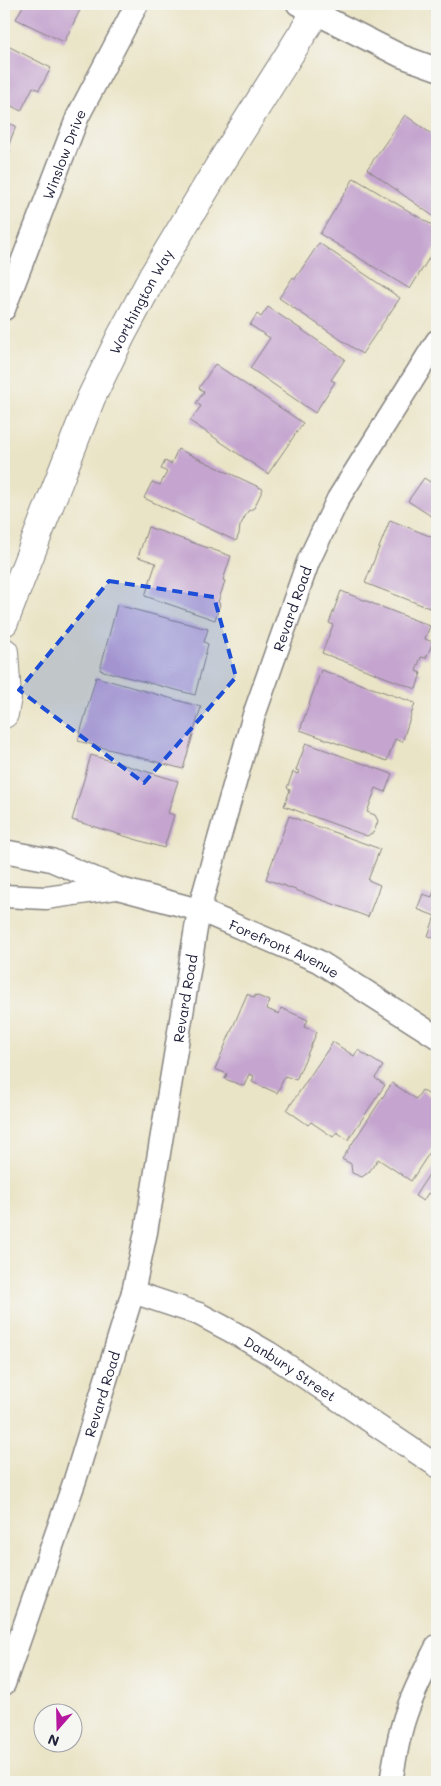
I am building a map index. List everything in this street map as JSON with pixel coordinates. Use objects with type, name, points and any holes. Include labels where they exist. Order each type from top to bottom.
[{"type":"street","name":"Winslow Drive","points":[[4,309],[78,116],[137,4]]},
{"type":"street","points":[[312,7],[401,56],[437,69]]},
{"type":"street","name":"Worthington Way","points":[[4,622],[91,398],[121,336],[153,276],[312,7]]},
{"type":"street","name":"Revard Road","points":[[4,1684],[75,1480],[132,1292],[146,1232],[199,910],[254,715],[308,562],[338,499],[437,341]]},
{"type":"street","points":[[4,652],[7,697],[4,714]]},
{"type":"street","name":"Forefront Avenue","points":[[4,851],[51,860],[117,888],[199,910],[318,961],[437,1037]]},
{"type":"street","name":"Forefront Avenue","points":[[4,896],[46,898],[117,888]]},
{"type":"street","name":"Danbury Street","points":[[132,1292],[199,1314],[231,1331],[269,1353],[437,1466]]},
{"type":"street","points":[[391,1782],[396,1749],[406,1714],[418,1682],[437,1646]]},
{"type":"highlighted area","points":[[109,581],[214,597],[236,677],[144,783],[19,690]]},
{"type":"building","points":[[24,4],[83,4],[64,42],[16,19]]},
{"type":"building","points":[[428,4],[437,4],[437,10],[427,7]]},
{"type":"building","points":[[4,44],[51,68],[39,90],[33,87],[21,111],[4,102]]},
{"type":"building","points":[[405,115],[437,138],[437,219],[367,169]]},
{"type":"building","points":[[4,122],[16,126],[7,149],[10,150],[4,167]]},
{"type":"building","points":[[354,178],[437,228],[437,245],[410,289],[320,234]]},
{"type":"building","points":[[319,243],[400,298],[362,354],[279,298],[293,277],[295,279]]},
{"type":"building","points":[[268,307],[345,359],[331,380],[335,382],[315,413],[250,368],[270,338],[250,325],[257,314],[261,317]]},
{"type":"building","points":[[215,364],[303,423],[268,474],[190,421],[201,406],[196,403],[204,392],[199,388]]},
{"type":"building","points":[[178,449],[263,489],[254,508],[248,511],[240,526],[236,541],[144,498],[152,482],[160,485],[167,472],[161,469],[165,461],[171,464]]},
{"type":"building","points":[[437,464],[437,520],[408,501],[424,478],[430,482],[436,473],[433,470]]},
{"type":"building","points":[[390,520],[437,539],[437,611],[365,583]]},
{"type":"building","points":[[148,527],[231,556],[223,580],[225,581],[218,602],[220,604],[215,620],[145,596],[156,563],[138,557]]},
{"type":"building","points":[[341,591],[430,626],[425,639],[433,642],[426,658],[421,657],[416,671],[421,673],[416,689],[322,653],[333,625],[329,623]]},
{"type":"building","points":[[117,605],[208,629],[204,642],[208,644],[195,695],[100,670]]},
{"type":"building","points":[[321,670],[415,703],[402,742],[395,739],[387,761],[300,730]]},
{"type":"building","points":[[96,677],[201,707],[183,769],[78,741]]},
{"type":"building","points":[[306,743],[392,774],[385,792],[376,788],[367,812],[375,815],[378,821],[374,832],[367,836],[284,806],[290,790],[287,788],[293,772],[298,774],[299,771],[296,770]]},
{"type":"building","points":[[91,755],[178,781],[168,813],[174,815],[164,848],[72,820]]},
{"type":"building","points":[[289,816],[380,849],[368,880],[380,885],[368,917],[266,879]]},
{"type":"building","points":[[437,882],[437,939],[428,936],[435,916],[417,909],[423,894],[432,897]]},
{"type":"building","points":[[247,994],[270,1001],[267,1009],[279,1014],[281,1008],[308,1020],[304,1027],[317,1032],[296,1080],[285,1076],[277,1093],[252,1082],[254,1076],[249,1074],[244,1086],[225,1079],[227,1074],[215,1069]]},
{"type":"building","points":[[333,1042],[354,1056],[358,1050],[383,1066],[375,1078],[385,1085],[348,1140],[337,1132],[333,1137],[311,1122],[308,1125],[287,1110]]},
{"type":"building","points":[[392,1083],[416,1099],[422,1090],[437,1100],[437,1141],[411,1181],[378,1159],[369,1172],[362,1177],[352,1173],[351,1164],[342,1159]]},
{"type":"building","points":[[437,1162],[437,1199],[428,1193],[423,1201],[415,1196]]}]
